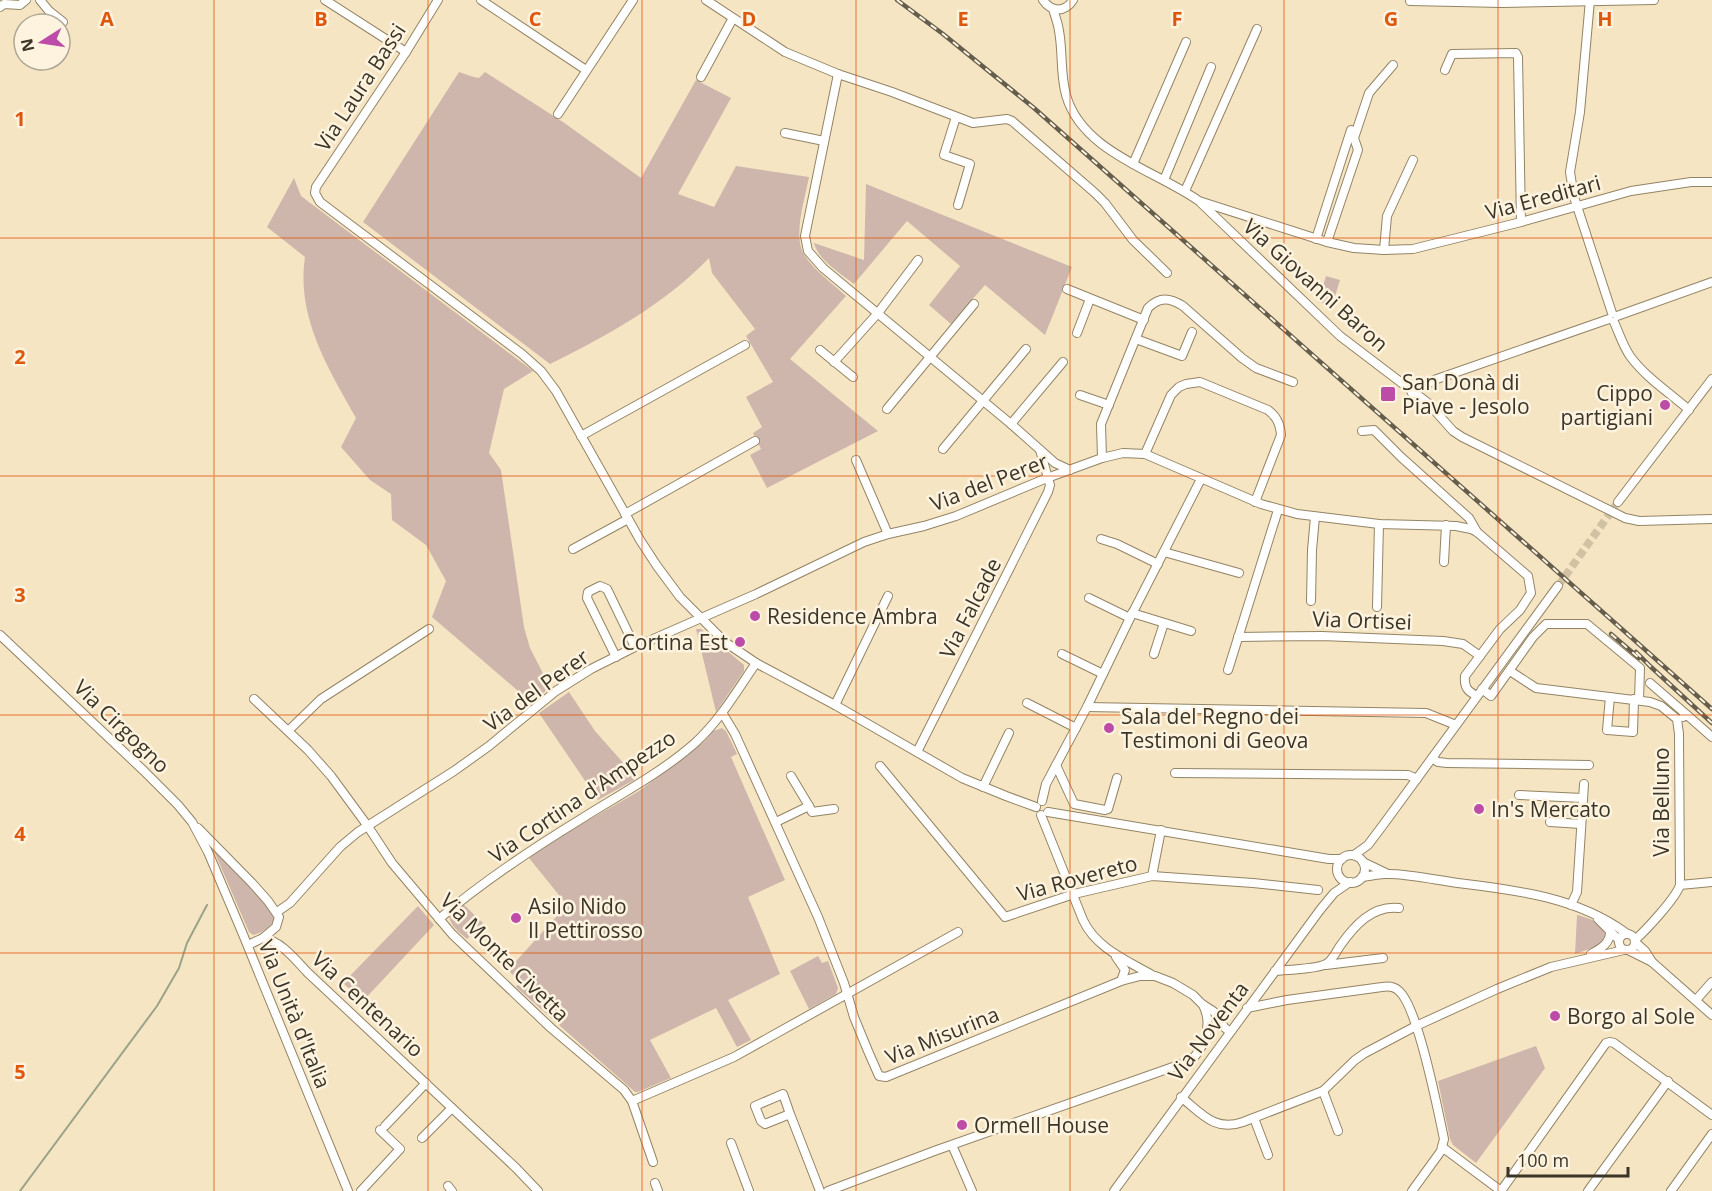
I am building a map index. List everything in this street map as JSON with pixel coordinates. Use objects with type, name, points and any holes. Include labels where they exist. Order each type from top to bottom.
[{"type":"street","points":[[0,7],[4,4],[20,5],[26,0]]},
{"type":"street","points":[[40,0],[50,12]]},
{"type":"street","points":[[325,0],[406,52]]},
{"type":"street","name":"Via Laura Bassi","points":[[438,0],[316,187],[315,194],[320,202],[522,354],[541,371],[581,436]]},
{"type":"street","points":[[481,0],[586,70]]},
{"type":"street","points":[[558,114],[633,0]]},
{"type":"street","points":[[706,0],[785,52],[838,74],[973,123],[1012,121],[1105,203],[1133,240],[1167,273]]},
{"type":"street","points":[[1043,0],[1053,9]]},
{"type":"street","points":[[1410,2],[1654,0]]},
{"type":"street","points":[[1590,1],[1580,112],[1570,172],[1577,206],[1613,317],[1626,349],[1631,358],[1646,373],[1689,410]]},
{"type":"street","name":"Via Ereditari","points":[[1070,4],[1060,10],[1053,9],[1059,30],[1061,78],[1067,101],[1079,124],[1111,150],[1199,201],[1316,239],[1354,248],[1384,250],[1422,248],[1631,191],[1691,182],[1712,182]]},
{"type":"street","name":"Via Ereditari","points":[[1059,30],[1070,4]]},
{"type":"street","points":[[701,77],[733,18]]},
{"type":"street","points":[[1185,191],[1257,29]]},
{"type":"street","points":[[1133,164],[1186,42]]},
{"type":"street","points":[[1445,70],[1452,54],[1516,53],[1518,57],[1521,222]]},
{"type":"street","points":[[1327,242],[1358,150],[1354,138],[1369,93],[1393,65]]},
{"type":"street","points":[[1164,180],[1210,67]]},
{"type":"street","points":[[838,74],[805,236],[806,246],[823,268],[983,400],[1055,463],[1070,470]]},
{"type":"street","points":[[1316,239],[1356,115]]},
{"type":"street","points":[[956,117],[944,155],[970,165],[958,205]]},
{"type":"street","points":[[785,133],[825,141]]},
{"type":"street","points":[[1384,250],[1387,216],[1413,160]]},
{"type":"street","name":"Via Giovanni Baron","points":[[1199,201],[1340,336],[1428,403],[1453,431],[1462,437],[1626,518],[1639,521],[1712,519]]},
{"type":"street","points":[[834,362],[878,313],[918,260]]},
{"type":"street","points":[[1412,393],[1434,380],[1712,282]]},
{"type":"street","points":[[1067,290],[1144,320]]},
{"type":"street","points":[[1102,458],[1101,424],[1148,308],[1154,302],[1165,298],[1174,300],[1256,368],[1293,382]]},
{"type":"street","points":[[1077,333],[1090,299]]},
{"type":"street","points":[[887,409],[974,303]]},
{"type":"street","points":[[1137,339],[1182,356],[1192,332]]},
{"type":"street","points":[[744,345],[581,436],[648,554],[666,579],[725,642],[756,663],[835,705],[962,778],[1042,809],[1329,859],[1340,867],[1344,880],[1350,882],[1362,877],[1365,870],[1363,861],[1368,845]]},
{"type":"street","points":[[943,449],[1026,349]]},
{"type":"street","points":[[820,350],[853,377]]},
{"type":"street","points":[[1011,424],[1063,362]]},
{"type":"street","points":[[1618,502],[1712,379]]},
{"type":"street","points":[[1145,454],[1171,395],[1186,384],[1200,382],[1268,410],[1280,425],[1281,435],[1255,502]]},
{"type":"street","points":[[1080,394],[1109,405]]},
{"type":"street","points":[[1362,431],[1374,430],[1469,518],[1477,532]]},
{"type":"street","points":[[573,549],[755,441]]},
{"type":"street","points":[[1040,450],[1047,478]]},
{"type":"street","name":"Via del Perer","points":[[278,915],[340,847],[367,825],[454,771],[577,677],[635,647],[784,581],[864,542],[956,516],[1047,478],[1102,458],[1123,453],[1145,454],[1278,510],[1315,517],[1379,524],[1446,525],[1464,527],[1477,532],[1528,576],[1531,587],[1531,593],[1525,604],[1504,624],[1465,676],[1466,689],[1480,692]]},
{"type":"street","points":[[856,460],[888,534]]},
{"type":"street","name":"Via Falcade","points":[[917,752],[1048,492],[1050,484],[1047,478]]},
{"type":"street","points":[[1201,478],[1046,784],[1042,809],[1090,934],[1129,963],[1182,987],[1214,1011],[1227,1029],[1207,1032]]},
{"type":"street","points":[[1228,670],[1278,510]]},
{"type":"street","points":[[1311,601],[1315,517]]},
{"type":"street","points":[[1377,607],[1379,524]]},
{"type":"street","points":[[1444,562],[1446,525]]},
{"type":"street","points":[[1101,538],[1158,564]]},
{"type":"street","points":[[1164,552],[1239,573]]},
{"type":"street","points":[[616,657],[587,598],[588,592],[600,586],[607,589],[635,647]]},
{"type":"street","points":[[1340,867],[1347,856],[1354,855],[1368,845],[1558,586]]},
{"type":"street","points":[[835,705],[888,596]]},
{"type":"street","points":[[1089,598],[1131,616],[1191,631]]},
{"type":"street","points":[[1154,654],[1164,623]]},
{"type":"street","points":[[1480,692],[1491,696],[1533,638],[1546,624],[1587,624],[1640,668],[1636,700]]},
{"type":"street","points":[[288,731],[321,699],[429,629]]},
{"type":"street","name":"Via Cirgogno","points":[[0,634],[178,805],[192,822],[208,852]]},
{"type":"street","name":"Via Ortisei","points":[[1238,637],[1333,636],[1451,642],[1463,644],[1480,656]]},
{"type":"street","points":[[1062,654],[1102,674]]},
{"type":"street","name":"Via Cortina d'Ampezzo","points":[[439,919],[532,850],[633,788],[694,744],[723,714],[756,663]]},
{"type":"street","name":"Via Belluno","points":[[1510,671],[1536,688],[1636,700],[1661,706],[1677,719],[1680,885],[1678,892],[1649,925],[1632,937]]},
{"type":"street","points":[[1650,683],[1712,737]]},
{"type":"street","name":"Via Belluno","points":[[1610,697],[1607,730],[1634,732],[1636,700]]},
{"type":"street","name":"Via Monte Civetta","points":[[254,699],[308,750],[331,776],[392,863],[439,919],[531,1011],[624,1090],[632,1101],[653,1162]]},
{"type":"street","points":[[1027,703],[1076,728]]},
{"type":"street","points":[[1087,706],[1426,712],[1456,725]]},
{"type":"street","name":"Via Misurina","points":[[723,714],[735,734],[818,917],[848,993],[867,1051],[877,1073],[882,1077],[1121,981],[1140,976],[1155,976]]},
{"type":"street","name":"Via Belluno","points":[[1677,719],[1687,715]]},
{"type":"street","points":[[983,787],[1009,733]]},
{"type":"street","points":[[1432,758],[1438,762],[1448,763],[1589,765]]},
{"type":"street","points":[[1056,765],[1074,804],[1108,809],[1117,778]]},
{"type":"street","name":"Via Rovereto","points":[[880,766],[1005,917],[1074,894],[1152,876],[1318,890]]},
{"type":"street","points":[[1175,773],[1408,775],[1417,779]]},
{"type":"street","points":[[791,776],[812,812],[834,809]]},
{"type":"street","points":[[1572,905],[1577,892],[1584,784]]},
{"type":"street","points":[[1519,795],[1583,798]]},
{"type":"street","points":[[776,822],[809,806]]},
{"type":"street","points":[[192,822],[219,848],[278,915],[276,927],[263,938],[248,945]]},
{"type":"street","points":[[1550,822],[1581,824]]},
{"type":"street","points":[[1152,876],[1161,830]]},
{"type":"street","name":"Via Unità d'Italia","points":[[208,852],[348,1191]]},
{"type":"street","points":[[1354,855],[1387,873]]},
{"type":"street","name":"Via Noventa","points":[[1334,893],[1340,867]]},
{"type":"street","points":[[1362,877],[1387,873],[1526,892],[1572,905],[1613,923],[1632,937],[1652,962],[1712,1015]]},
{"type":"street","name":"Via Noventa","points":[[1114,1191],[1210,1059],[1227,1029],[1247,1008],[1334,893],[1350,882]]},
{"type":"street","name":"Via Belluno","points":[[1680,885],[1712,882]]},
{"type":"street","points":[[1325,965],[1350,930],[1362,919],[1384,909],[1399,908]]},
{"type":"street","points":[[1591,913],[1619,940],[1620,946],[1652,962]]},
{"type":"street","name":"Via Centenario","points":[[276,927],[287,950]]},
{"type":"street","points":[[1586,958],[1608,943],[1611,936],[1610,931]]},
{"type":"street","points":[[632,1101],[734,1057],[958,932]]},
{"type":"street","points":[[1619,940],[1621,935],[1632,937]]},
{"type":"street","points":[[1181,1097],[1218,1124],[1230,1126],[1254,1118],[1323,1091],[1355,1060],[1416,1026],[1521,978],[1551,967],[1634,947],[1632,937]]},
{"type":"street","name":"Via Centenario","points":[[263,938],[274,940],[287,950],[307,972],[538,1191]]},
{"type":"street","points":[[1109,950],[1125,970],[1121,981]]},
{"type":"street","points":[[1288,953],[1299,968]]},
{"type":"street","name":"Via Noventa","points":[[1275,971],[1383,958]]},
{"type":"street","points":[[1696,1000],[1712,982]]},
{"type":"street","points":[[1247,1008],[1389,986],[1401,992],[1416,1026],[1444,1139],[1437,1158],[1412,1191]]},
{"type":"street","points":[[1258,994],[1272,1003]]},
{"type":"street","points":[[828,1191],[1190,1061],[1204,1042],[1207,1032],[1207,1016],[1202,1004]]},
{"type":"street","points":[[1442,1147],[1501,1191],[1606,1043],[1610,1042],[1712,1115]]},
{"type":"street","points":[[1198,1051],[1210,1059]]},
{"type":"street","points":[[1588,1191],[1668,1082]]},
{"type":"street","name":"Via Centenario","points":[[361,1191],[400,1149],[382,1128],[426,1083]]},
{"type":"street","points":[[1323,1091],[1338,1131]]},
{"type":"street","points":[[422,1137],[452,1108]]},
{"type":"street","points":[[790,1114],[820,1191]]},
{"type":"street","points":[[1254,1118],[1268,1155]]},
{"type":"street","points":[[1671,1191],[1712,1134]]},
{"type":"street","points":[[730,1143],[749,1191]]},
{"type":"street","points":[[952,1145],[972,1191]]},
{"type":"shaded area","points":[[459,72],[479,78],[485,72],[563,122],[641,178],[696,80],[731,98],[678,194],[714,207],[736,166],[809,177],[799,228],[801,248],[813,266],[846,296],[790,359],[878,431],[767,488],[750,455],[761,449],[753,433],[762,427],[746,397],[773,382],[746,336],[755,329],[712,273],[709,258],[674,290],[634,318],[550,364],[363,222]]},
{"type":"shaded area","points":[[294,178],[301,196],[533,371],[504,389],[489,453],[501,470],[524,627],[530,648],[550,687],[532,703],[432,617],[446,581],[426,545],[392,520],[391,494],[370,480],[341,447],[356,418],[325,361],[310,321],[303,279],[305,257],[267,227]]},
{"type":"shaded area","points":[[866,184],[1072,267],[1045,335],[985,285],[951,324],[929,305],[960,266],[907,221],[854,284],[831,266],[820,255],[814,243],[864,260]]},
{"type":"shaded area","points":[[1326,276],[1340,280],[1332,306],[1318,302]]},
{"type":"shaded area","points":[[696,629],[701,629],[744,665],[744,671],[716,712]]},
{"type":"shaded area","points":[[569,692],[595,731],[634,775],[631,777],[634,780],[598,800],[539,713]]},
{"type":"shaded area","points":[[722,728],[726,731],[737,754],[731,757],[785,880],[748,897],[780,974],[728,1000],[751,1040],[737,1047],[716,1008],[650,1040],[671,1078],[635,1092],[516,987],[520,982],[508,970],[567,905],[529,858],[556,839],[639,791],[705,741],[713,731]]},
{"type":"shaded area","points":[[214,851],[218,852],[251,884],[272,912],[275,920],[263,931],[253,935],[249,932]]},
{"type":"shaded area","points":[[463,904],[483,923],[467,939],[455,928],[449,918],[449,914]]},
{"type":"shaded area","points":[[418,906],[434,925],[363,1001],[343,983]]},
{"type":"shaded area","points":[[1577,915],[1600,925],[1605,933],[1605,939],[1598,946],[1575,954]]},
{"type":"shaded area","points":[[818,956],[822,963],[828,961],[838,988],[836,994],[809,1009],[790,971]]},
{"type":"shaded area","points":[[1536,1046],[1545,1068],[1476,1163],[1453,1145],[1450,1139],[1438,1081]]},
{"type":"waterway","points":[[20,1191],[157,1006],[179,968],[187,943],[207,905]]},
{"type":"tunnel","points":[[1558,586],[1618,502]]},
{"type":"railway","points":[[897,0],[1034,108],[1712,709]]},
{"type":"railway","points":[[1611,634],[1639,658]]},
{"type":"railway","points":[[1636,652],[1712,723]]},
{"type":"place","name":"San Donà di Piave - Jesolo","points":[[1388,394]]},
{"type":"place","name":"Cippo partigiani","points":[[1665,405]]},
{"type":"place","name":"Residence Ambra","points":[[755,616]]},
{"type":"place","name":"Cortina Est","points":[[740,642]]},
{"type":"place","name":"Sala del Regno dei Testimoni di Geova","points":[[1109,728]]},
{"type":"place","name":"In's Mercato","points":[[1479,809]]},
{"type":"place","name":"Asilo Nido Il Pettirosso","points":[[516,918]]},
{"type":"place","name":"Borgo al Sole","points":[[1555,1016]]},
{"type":"place","name":"Ormell House","points":[[962,1125]]}]
